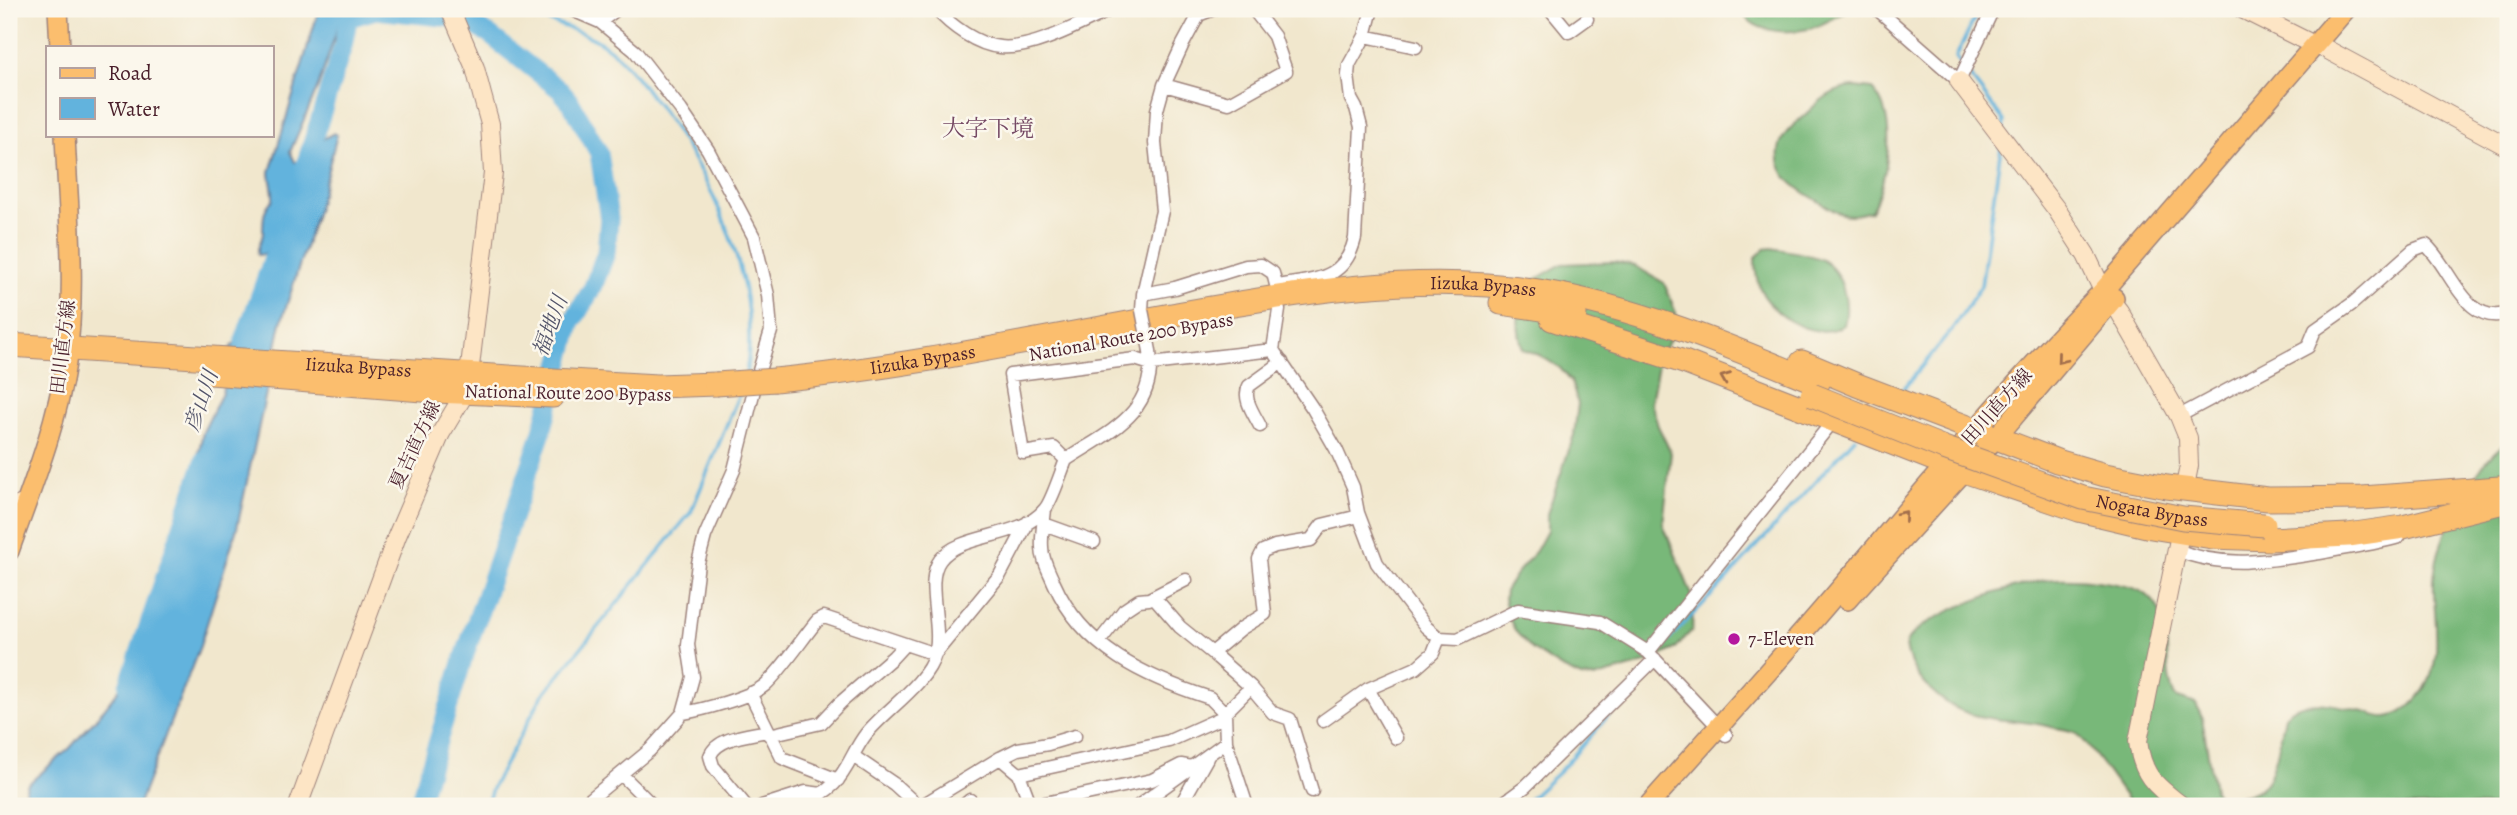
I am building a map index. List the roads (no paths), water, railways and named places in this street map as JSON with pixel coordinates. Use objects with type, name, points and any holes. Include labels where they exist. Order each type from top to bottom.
[{"type":"highway","name":"Iizuka Bypass","points":[[1278,297],[1339,288],[1437,284],[1537,290],[1630,312],[1681,328],[1815,389]]},
{"type":"highway","points":[[1537,290],[1590,294],[1701,322],[1986,435],[2105,475],[2167,487],[2268,499],[2506,497]]},
{"type":"highway","name":"National Route 200 Bypass","points":[[74,356],[586,390],[773,386],[816,390],[940,370],[1278,297],[1333,302],[1404,296],[1471,298],[1605,319],[1815,389]]},
{"type":"highway","points":[[1509,304],[1685,362],[1955,467],[2079,510],[2151,527],[2212,537],[2270,539],[2348,536],[2403,527],[2506,497]]},
{"type":"highway","points":[[9,345],[74,356]]},
{"type":"highway","points":[[9,356],[74,356]]},
{"type":"highway","name":"Nogata Bypass","points":[[1815,389],[2027,480],[2083,498],[2183,518],[2358,522],[2434,514],[2506,497]]},
{"type":"main road","points":[[58,9],[60,46]]},
{"type":"main road","name":"田川直方線","points":[[2321,48],[2346,9]]},
{"type":"main road","name":"田川直方線","points":[[1648,806],[1722,731],[1986,435],[2073,323],[2107,296],[2321,48],[2359,9]]},
{"type":"main road","name":"田川直方線","points":[[9,551],[18,506],[46,449],[74,356],[65,136]]},
{"type":"main road","name":"田川直方線","points":[[1664,806],[1722,731]]},
{"type":"street","name":"夏吉直方線","points":[[298,806],[397,536],[441,433],[467,384],[493,173],[490,124],[475,68],[450,9]]},
{"type":"street","points":[[570,9],[600,22],[635,51],[708,149],[754,237],[768,295],[771,331],[734,470],[705,536],[698,563],[688,645],[693,677],[683,713],[650,750],[582,806]]},
{"type":"street","points":[[600,22],[617,9]]},
{"type":"street","points":[[936,9],[953,25],[977,40],[1000,47],[1023,46],[1067,30],[1112,9]]},
{"type":"street","points":[[1186,9],[1213,9]]},
{"type":"street","points":[[1164,85],[1229,103],[1286,71],[1274,36],[1253,9]]},
{"type":"street","points":[[1278,297],[1329,277],[1352,252],[1361,127],[1351,99],[1348,75],[1349,65],[1365,36],[1372,9]]},
{"type":"street","points":[[1550,9],[1569,32],[1587,19]]},
{"type":"street","points":[[1877,9],[1959,81],[2057,210],[2179,416],[2188,438],[2189,466],[2186,481]]},
{"type":"street","points":[[1959,81],[1993,9]]},
{"type":"street","points":[[2242,9],[2508,147]]},
{"type":"street","points":[[1202,11],[1164,85],[1157,110],[1155,143],[1162,211],[1143,293],[1142,310],[1150,357],[1145,395],[1129,418],[1066,460],[1045,509],[1042,547],[1044,561],[1062,600],[1080,624],[1099,642],[1146,675],[1210,698],[1225,714],[1226,742],[1247,806]]},
{"type":"street","points":[[1365,36],[1416,47]]},
{"type":"street","points":[[2179,416],[2308,347],[2315,330],[2352,304],[2413,250],[2426,245],[2437,255],[2458,289],[2480,313],[2508,313]]},
{"type":"street","points":[[1143,293],[1175,288],[1246,266],[1261,265],[1273,273],[1278,297],[1273,350],[1336,449],[1353,487],[1359,516],[1377,563],[1426,627],[1439,638],[1458,639],[1518,610],[1600,622],[1651,656],[1722,731]]},
{"type":"street","points":[[1066,460],[1054,448],[1023,453],[1010,375],[1150,357],[1273,350]]},
{"type":"street","points":[[1260,426],[1247,400],[1246,391],[1282,362]]},
{"type":"street","points":[[1499,806],[1525,787],[1651,656],[1833,421]]},
{"type":"street","points":[[2182,806],[2145,773],[2140,760],[2138,741],[2177,547],[2189,555],[2223,562],[2273,561],[2384,541],[2506,497]]},
{"type":"street","points":[[935,654],[938,624],[933,576],[940,560],[952,550],[1019,528],[1045,509]]},
{"type":"street","points":[[1212,653],[1242,628],[1265,614],[1259,559],[1263,551],[1275,546],[1311,540],[1322,525],[1359,516]]},
{"type":"street","points":[[798,806],[822,794],[838,780],[866,734],[926,673],[935,654],[1000,575],[1028,521]]},
{"type":"street","points":[[1044,524],[1094,542]]},
{"type":"street","points":[[1099,642],[1124,610],[1139,600],[1154,597],[1186,580]]},
{"type":"street","points":[[1154,597],[1180,627],[1251,687],[1273,713],[1290,719],[1312,791]]},
{"type":"street","points":[[683,713],[700,711],[765,685],[817,621],[824,617],[935,654]]},
{"type":"street","points":[[1323,721],[1368,688],[1416,668],[1433,653],[1439,638]]},
{"type":"street","points":[[746,806],[713,766],[710,756],[713,748],[721,743],[821,723],[905,644]]},
{"type":"street","points":[[1019,774],[1169,741],[1225,714],[1251,687]]},
{"type":"street","points":[[1368,688],[1396,738]]},
{"type":"street","points":[[750,693],[782,758],[838,780]]},
{"type":"street","points":[[853,755],[894,784],[919,806],[1018,749],[1075,736]]},
{"type":"street","points":[[1138,806],[1226,742]]},
{"type":"street","points":[[1180,806],[1209,754]]},
{"type":"street","points":[[1000,758],[1019,774],[1031,806],[1152,780],[1181,765],[1192,767]]},
{"type":"street","points":[[621,774],[653,806]]},
{"type":"street","points":[[762,806],[806,792],[822,794]]},
{"type":"water","points":[[319,9],[346,9],[318,87],[290,152],[295,162],[304,163],[317,142],[334,133],[337,135],[319,204],[281,323],[237,528],[200,646],[138,806],[22,806],[27,785],[70,748],[104,709],[127,679],[149,640],[172,570],[182,520],[198,491],[197,460],[203,432],[222,393],[231,348],[243,333],[247,322],[257,314],[275,245],[272,243],[265,254],[258,255],[264,215],[273,200],[270,172]]},
{"type":"waterway","name":"彦山川","points":[[300,182],[343,46],[350,9]]},
{"type":"waterway","points":[[519,9],[588,36],[613,52],[650,95],[692,156],[726,226],[738,263],[746,301],[749,338],[746,375]]},
{"type":"waterway","points":[[1962,66],[1956,57],[1979,9]]},
{"type":"waterway","name":"福地川","points":[[349,18],[376,10],[453,18],[469,22],[487,33],[560,90],[571,103],[599,153],[609,219],[606,253],[593,287],[571,324],[541,435],[462,663],[418,806]]},
{"type":"waterway","points":[[1967,72],[2004,121],[2003,129]]},
{"type":"waterway","points":[[1900,393],[1951,331],[1981,286],[2001,147]]},
{"type":"waterway","name":"彦山川","points":[[244,341],[276,250]]},
{"type":"waterway","points":[[486,806],[493,786],[542,696],[691,512],[740,392]]},
{"type":"waterway","points":[[1654,655],[1855,438]]},
{"type":"waterway","name":"彦山川","points":[[128,686],[205,459]]},
{"type":"waterway","points":[[1522,806],[1560,771],[1628,693]]},
{"type":"place","name":"7-Eleven","points":[[1734,639]]},
{"type":"district","name":"大字下境","points":[[988,128]]}]
